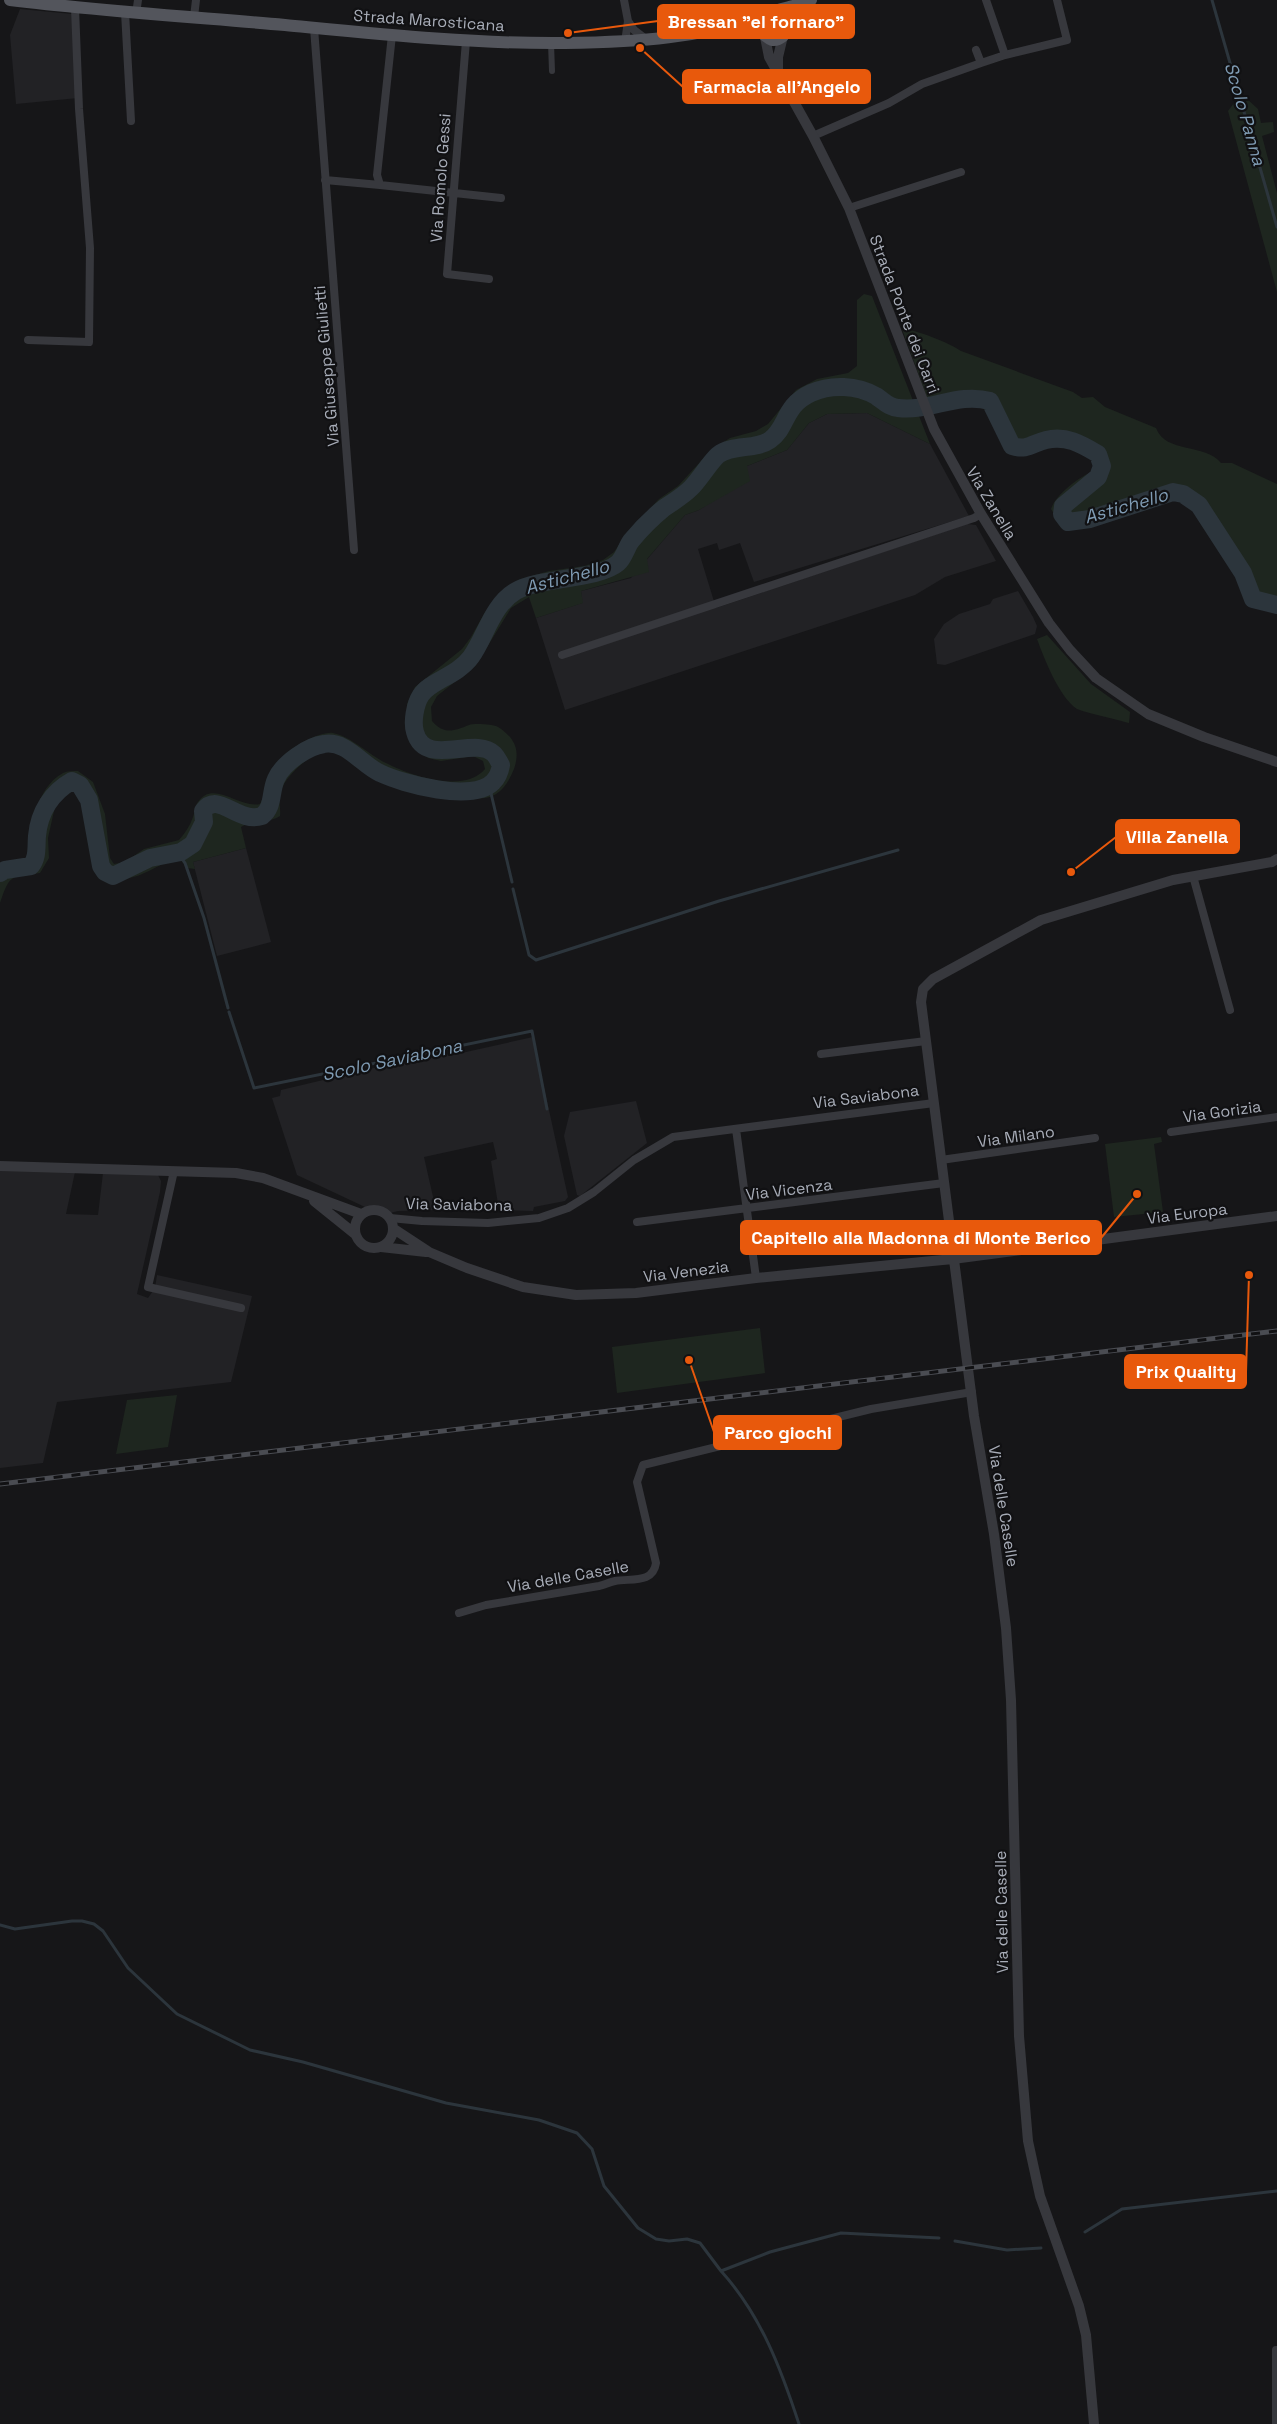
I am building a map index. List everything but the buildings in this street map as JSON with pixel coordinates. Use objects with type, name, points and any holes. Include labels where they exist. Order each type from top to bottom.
[{"type":"main road","name":"Strada Marosticana","points":[[10,0],[75,8],[466,41],[551,43],[648,40],[737,25],[810,1]]},
{"type":"main road","name":"Strada Marosticana","points":[[737,25],[754,28],[776,40],[786,31],[810,1]]},
{"type":"main road","points":[[762,34],[760,23],[769,14],[781,14],[786,31]]},
{"type":"street","points":[[131,121],[131,13],[138,0]]},
{"type":"street","points":[[194,17],[196,0]]},
{"type":"street","points":[[624,0],[628,21],[625,42]]},
{"type":"street","points":[[986,0],[1005,55]]},
{"type":"street","points":[[813,136],[889,103],[922,84],[1005,55],[1067,40],[1057,0]]},
{"type":"street","points":[[28,340],[89,342],[90,248],[79,109],[75,8]]},
{"type":"street","points":[[628,21],[634,30],[648,40]]},
{"type":"street","name":"Via Giuseppe Giulietti","points":[[314,28],[354,550]]},
{"type":"street","points":[[779,73],[777,65],[786,31]]},
{"type":"street","name":"Strada Ponte dei Carri","points":[[762,34],[769,57],[813,136],[849,208],[917,390],[934,429]]},
{"type":"street","points":[[380,185],[377,175],[392,35]]},
{"type":"street","name":"Via Romolo Gessi","points":[[466,41],[452,193],[447,274],[489,279]]},
{"type":"street","points":[[551,43],[552,71]]},
{"type":"street","points":[[976,50],[981,63]]},
{"type":"street","points":[[849,208],[961,172]]},
{"type":"street","points":[[325,180],[501,198]]},
{"type":"street","name":"Via Zanella","points":[[934,429],[981,514],[1027,590],[1070,650],[1096,678],[1148,714],[1204,737],[1277,762]]},
{"type":"street","points":[[562,654],[955,525],[981,514]]},
{"type":"street","name":"Via Saviabona","points":[[390,1218],[488,1223],[539,1218],[568,1208],[594,1192],[634,1160],[673,1138],[934,1102],[921,1002],[923,989],[933,979],[1041,920],[1173,880],[1272,862],[1277,859]]},
{"type":"street","points":[[1193,876],[1230,1010]]},
{"type":"street","points":[[821,1054],[926,1041]]},
{"type":"street","name":"Via delle Caselle","points":[[934,1102],[953,1259],[999,1568],[1010,1666],[1019,2036],[1028,2141],[1040,2196],[1079,2306],[1086,2335],[1094,2424]]},
{"type":"street","name":"Via Gorizia","points":[[1171,1132],[1277,1118]]},
{"type":"street","points":[[736,1129],[756,1278]]},
{"type":"street","name":"Via Milano","points":[[941,1160],[1095,1138]]},
{"type":"street","points":[[0,1166],[236,1173],[264,1178],[361,1214],[355,1225],[355,1234]]},
{"type":"street","points":[[174,1171],[148,1287],[241,1308]]},
{"type":"street","name":"Via Vicenza","points":[[637,1222],[944,1183]]},
{"type":"street","points":[[308,1195],[355,1234],[363,1245],[375,1248],[381,1247]]},
{"type":"street","name":"Via Saviabona","points":[[361,1214],[375,1209],[386,1213],[390,1218],[394,1229],[390,1240],[381,1247]]},
{"type":"street","name":"Via Europa","points":[[953,1259],[1277,1216]]},
{"type":"street","name":"Via Venezia","points":[[394,1229],[429,1252],[467,1268],[523,1287],[576,1295],[636,1292],[953,1259]]},
{"type":"street","name":"Via Venezia","points":[[381,1247],[429,1252]]},
{"type":"street","name":"Via delle Caselle","points":[[459,1613],[486,1605],[599,1586],[614,1581],[644,1578],[650,1575],[656,1563],[637,1482],[638,1472],[643,1465],[872,1409],[972,1392]]},
{"type":"street","points":[[1276,2350],[1276,2424]]},
{"type":"shaded area","points":[[20,9],[72,14],[78,98],[16,104],[10,35]]},
{"type":"shaded area","points":[[1246,98],[1258,109],[1261,123],[1273,122],[1274,132],[1262,136],[1277,193],[1277,292],[1228,111],[1234,103]]},
{"type":"shaded area","points":[[864,294],[872,296],[930,444],[867,413],[827,414],[809,423],[787,450],[747,466],[750,481],[699,510],[685,515],[647,559],[649,572],[581,591],[583,603],[536,618],[529,597],[511,608],[476,665],[437,696],[431,707],[432,721],[445,730],[479,724],[496,726],[510,737],[516,748],[516,760],[510,778],[499,792],[490,797],[466,798],[395,784],[371,775],[347,753],[335,748],[328,749],[314,755],[292,773],[282,787],[279,796],[280,816],[275,819],[250,823],[241,827],[246,848],[193,862],[195,869],[187,868],[178,857],[135,877],[103,879],[86,794],[80,787],[70,785],[63,790],[56,802],[48,838],[49,858],[40,873],[22,875],[12,879],[6,887],[0,903],[0,863],[19,862],[27,858],[33,823],[40,800],[53,780],[66,772],[78,771],[93,782],[105,814],[110,858],[114,864],[125,862],[144,849],[179,840],[194,815],[197,803],[204,796],[211,793],[227,796],[244,803],[260,804],[273,774],[283,757],[299,744],[321,734],[333,733],[340,735],[386,763],[423,777],[451,782],[476,776],[485,769],[483,761],[473,756],[441,761],[428,758],[413,744],[407,728],[407,704],[415,687],[462,649],[485,612],[518,580],[549,571],[584,566],[603,560],[614,552],[628,532],[659,499],[678,486],[712,449],[730,438],[756,431],[768,424],[796,390],[817,379],[848,373],[857,366],[857,300]]},
{"type":"shaded area","points":[[902,329],[932,337],[961,351],[1073,392],[1082,398],[1093,397],[1105,407],[1156,428],[1168,442],[1206,453],[1221,463],[1232,463],[1277,484],[1277,610],[1258,606],[1249,600],[1245,594],[1238,571],[1221,542],[1195,507],[1180,497],[1168,499],[1131,514],[1097,524],[1077,526],[1061,521],[1051,509],[1054,503],[1069,486],[1094,471],[1097,458],[1073,448],[1056,445],[1014,453],[1002,443],[993,417],[986,410],[971,405],[932,411]]},
{"type":"shaded area","points":[[867,413],[930,444],[969,516],[754,582],[740,543],[719,550],[717,543],[698,549],[716,608],[967,524],[976,525],[996,561],[945,577],[915,595],[565,710],[536,618],[582,603],[581,591],[631,578],[685,515],[699,510],[712,501],[747,466],[787,450],[809,423],[827,414]]},
{"type":"shaded area","points":[[1018,591],[1037,626],[1035,634],[945,665],[937,664],[934,639],[944,624],[959,614],[990,604],[993,599]]},
{"type":"shaded area","points":[[1047,635],[1091,684],[1130,712],[1129,723],[1077,709],[1070,703],[1058,687],[1037,639]]},
{"type":"shaded area","points":[[246,848],[271,942],[217,956],[193,862]]},
{"type":"shaded area","points":[[533,1037],[568,1197],[565,1201],[534,1207],[533,1211],[499,1210],[491,1161],[497,1159],[493,1142],[424,1157],[436,1210],[398,1211],[382,1215],[297,1175],[272,1098],[280,1096],[281,1090],[446,1051],[448,1056]]},
{"type":"shaded area","points":[[636,1101],[647,1143],[580,1196],[577,1195],[564,1136],[570,1112]]},
{"type":"shaded area","points":[[1161,1137],[1162,1142],[1154,1144],[1163,1212],[1114,1217],[1105,1144]]},
{"type":"shaded area","points":[[0,1170],[75,1172],[66,1214],[98,1215],[103,1173],[158,1175],[161,1181],[160,1192],[137,1294],[148,1298],[155,1288],[157,1275],[252,1296],[231,1382],[57,1402],[43,1463],[0,1468]]},
{"type":"shaded area","points":[[760,1328],[765,1373],[617,1393],[612,1347]]},
{"type":"shaded area","points":[[177,1395],[168,1447],[116,1454],[127,1400]]},
{"type":"waterway","name":"Scolo Panna","points":[[1212,0],[1277,227]]},
{"type":"waterway","name":"Astichello","points":[[0,873],[5,870],[31,866],[36,855],[40,819],[58,791],[72,781],[80,785],[89,800],[101,866],[105,872],[113,876],[150,858],[181,852],[193,844],[204,822],[203,811],[209,806],[215,804],[222,805],[244,816],[262,816],[270,804],[274,784],[279,773],[290,761],[318,745],[332,744],[340,746],[380,773],[405,782],[438,790],[470,791],[483,788],[493,782],[499,772],[501,765],[494,754],[486,749],[475,748],[439,750],[429,748],[420,743],[414,728],[414,718],[417,703],[425,690],[465,664],[476,649],[495,612],[508,597],[527,586],[584,576],[609,569],[622,558],[638,532],[664,508],[691,488],[718,455],[730,449],[758,445],[770,440],[776,435],[795,404],[811,393],[827,388],[844,387],[869,392],[889,405],[898,408],[921,407],[967,399],[990,401],[1012,446],[1022,448],[1041,441],[1060,439],[1079,444],[1098,454],[1102,466],[1098,477],[1063,506],[1062,514],[1068,522],[1090,519],[1173,492],[1183,494],[1199,505],[1243,573],[1253,599],[1277,605]]},
{"type":"waterway","points":[[489,785],[512,882]]},
{"type":"waterway","points":[[513,889],[529,955],[536,960],[719,901],[898,850]]},
{"type":"waterway","name":"Scolo Saviabona","points":[[178,853],[185,863],[204,918],[228,1008]]},
{"type":"waterway","name":"Scolo Saviabona","points":[[229,1012],[254,1088],[532,1031],[547,1109]]},
{"type":"waterway","points":[[0,1925],[15,1929],[72,1921],[94,1924],[103,1931],[128,1968],[177,2014],[250,2050],[303,2062],[446,2103],[539,2120],[577,2133],[592,2149],[604,2186],[638,2228],[656,2239],[669,2241],[687,2239],[700,2243],[721,2271]]},
{"type":"waterway","points":[[1085,2232],[1122,2209],[1277,2191]]},
{"type":"waterway","points":[[799,2424],[785,2383],[759,2324],[748,2306],[721,2271],[770,2252],[841,2233],[939,2238]]},
{"type":"waterway","points":[[955,2241],[1007,2250],[1041,2248]]},
{"type":"railway","points":[[0,1484],[1277,1331]]},
{"type":"place","name":"Bressan \"el fornaro\"","points":[[568,33]]},
{"type":"place","name":"Farmacia all'Angelo","points":[[640,48]]},
{"type":"place","name":"Villa Zanella","points":[[1071,872]]},
{"type":"place","name":"Capitello alla Madonna di Monte Berico","points":[[1137,1194]]},
{"type":"place","name":"Prix Quality","points":[[1249,1275]]},
{"type":"place","name":"Parco giochi","points":[[689,1360]]}]
